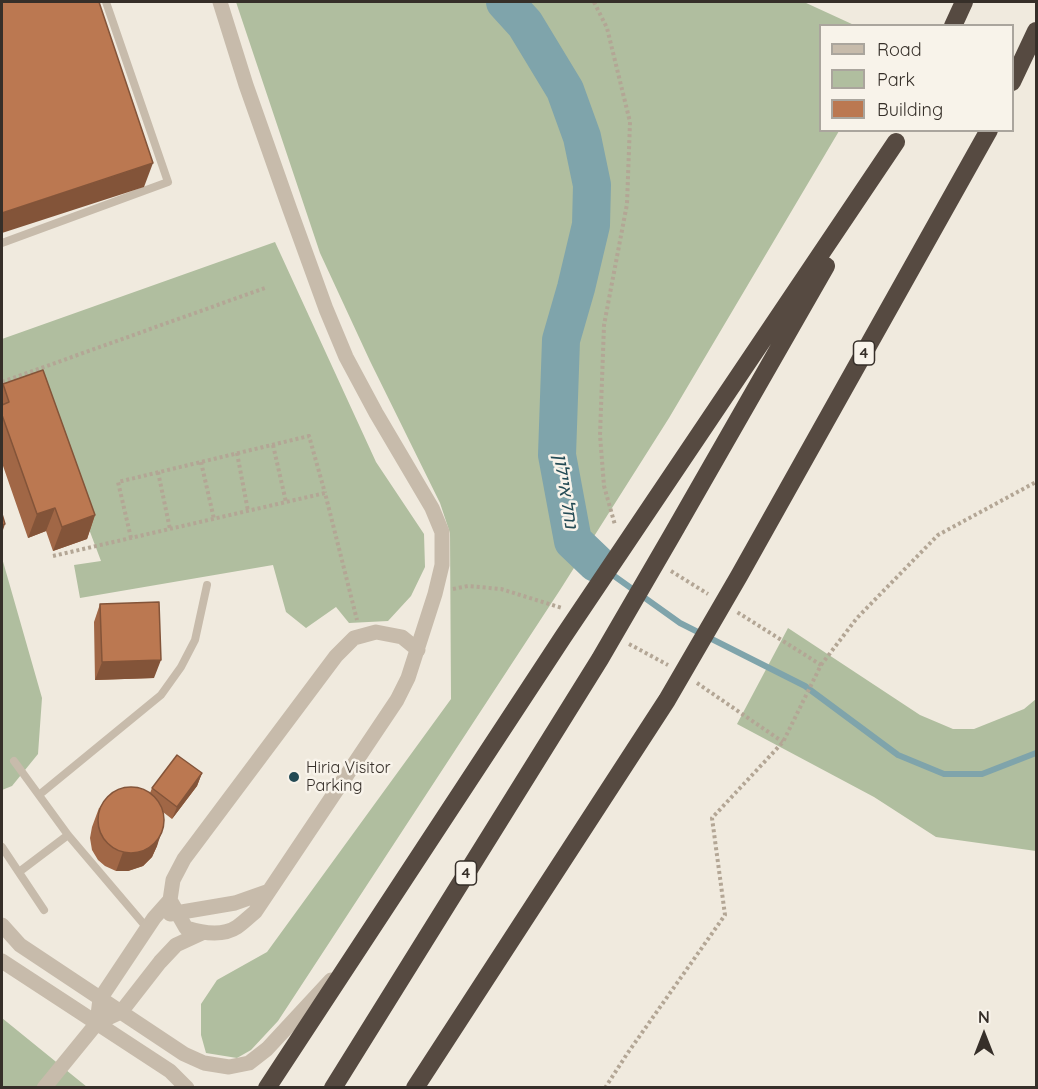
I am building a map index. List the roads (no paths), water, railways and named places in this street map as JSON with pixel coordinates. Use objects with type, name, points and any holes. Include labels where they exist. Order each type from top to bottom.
[{"type":"highway","points":[[953,24],[964,2]]},
{"type":"highway","points":[[1014,78],[1036,31]]},
{"type":"highway","name":"4","points":[[415,1088],[667,700],[988,132]]},
{"type":"highway","points":[[267,1088],[563,637],[899,136]]},
{"type":"highway","name":"4","points":[[333,1088],[600,659],[899,136]]},
{"type":"street","points":[[220,2],[246,86],[326,309],[346,357],[432,508],[442,532],[442,565],[418,650],[397,700],[255,912],[236,928],[223,933],[202,933],[186,928],[173,906],[172,880],[184,859],[336,656],[354,638],[376,632],[402,637],[418,650]]},
{"type":"street","points":[[98,1023],[100,999],[151,923],[173,906],[207,908],[235,903],[269,891]]},
{"type":"street","points":[[2,925],[20,945],[184,1054],[204,1063],[229,1067],[249,1063],[267,1049],[351,958]]},
{"type":"street","points":[[44,1088],[98,1023],[121,1012],[176,945],[202,933]]},
{"type":"street","points":[[2,961],[170,1071],[187,1088]]},
{"type":"lane","points":[[2,243],[168,182],[106,2]]},
{"type":"lane","points":[[39,795],[161,695],[181,667],[195,640],[207,585]]},
{"type":"lane","points":[[14,761],[68,835],[151,923]]},
{"type":"lane","points":[[19,872],[68,835]]},
{"type":"lane","points":[[2,847],[44,910]]},
{"type":"waterway","name":"נחל איילון","points":[[505,2],[525,24],[565,90],[582,137],[592,185],[591,225],[561,340],[557,455],[573,541],[596,563]]},
{"type":"waterway","name":"נחל איילון","points":[[596,563],[680,623],[805,686],[898,755],[944,774],[982,774],[1036,753]]},
{"type":"place","name":"Hiria Visitor Parking","points":[[294,777]]}]
